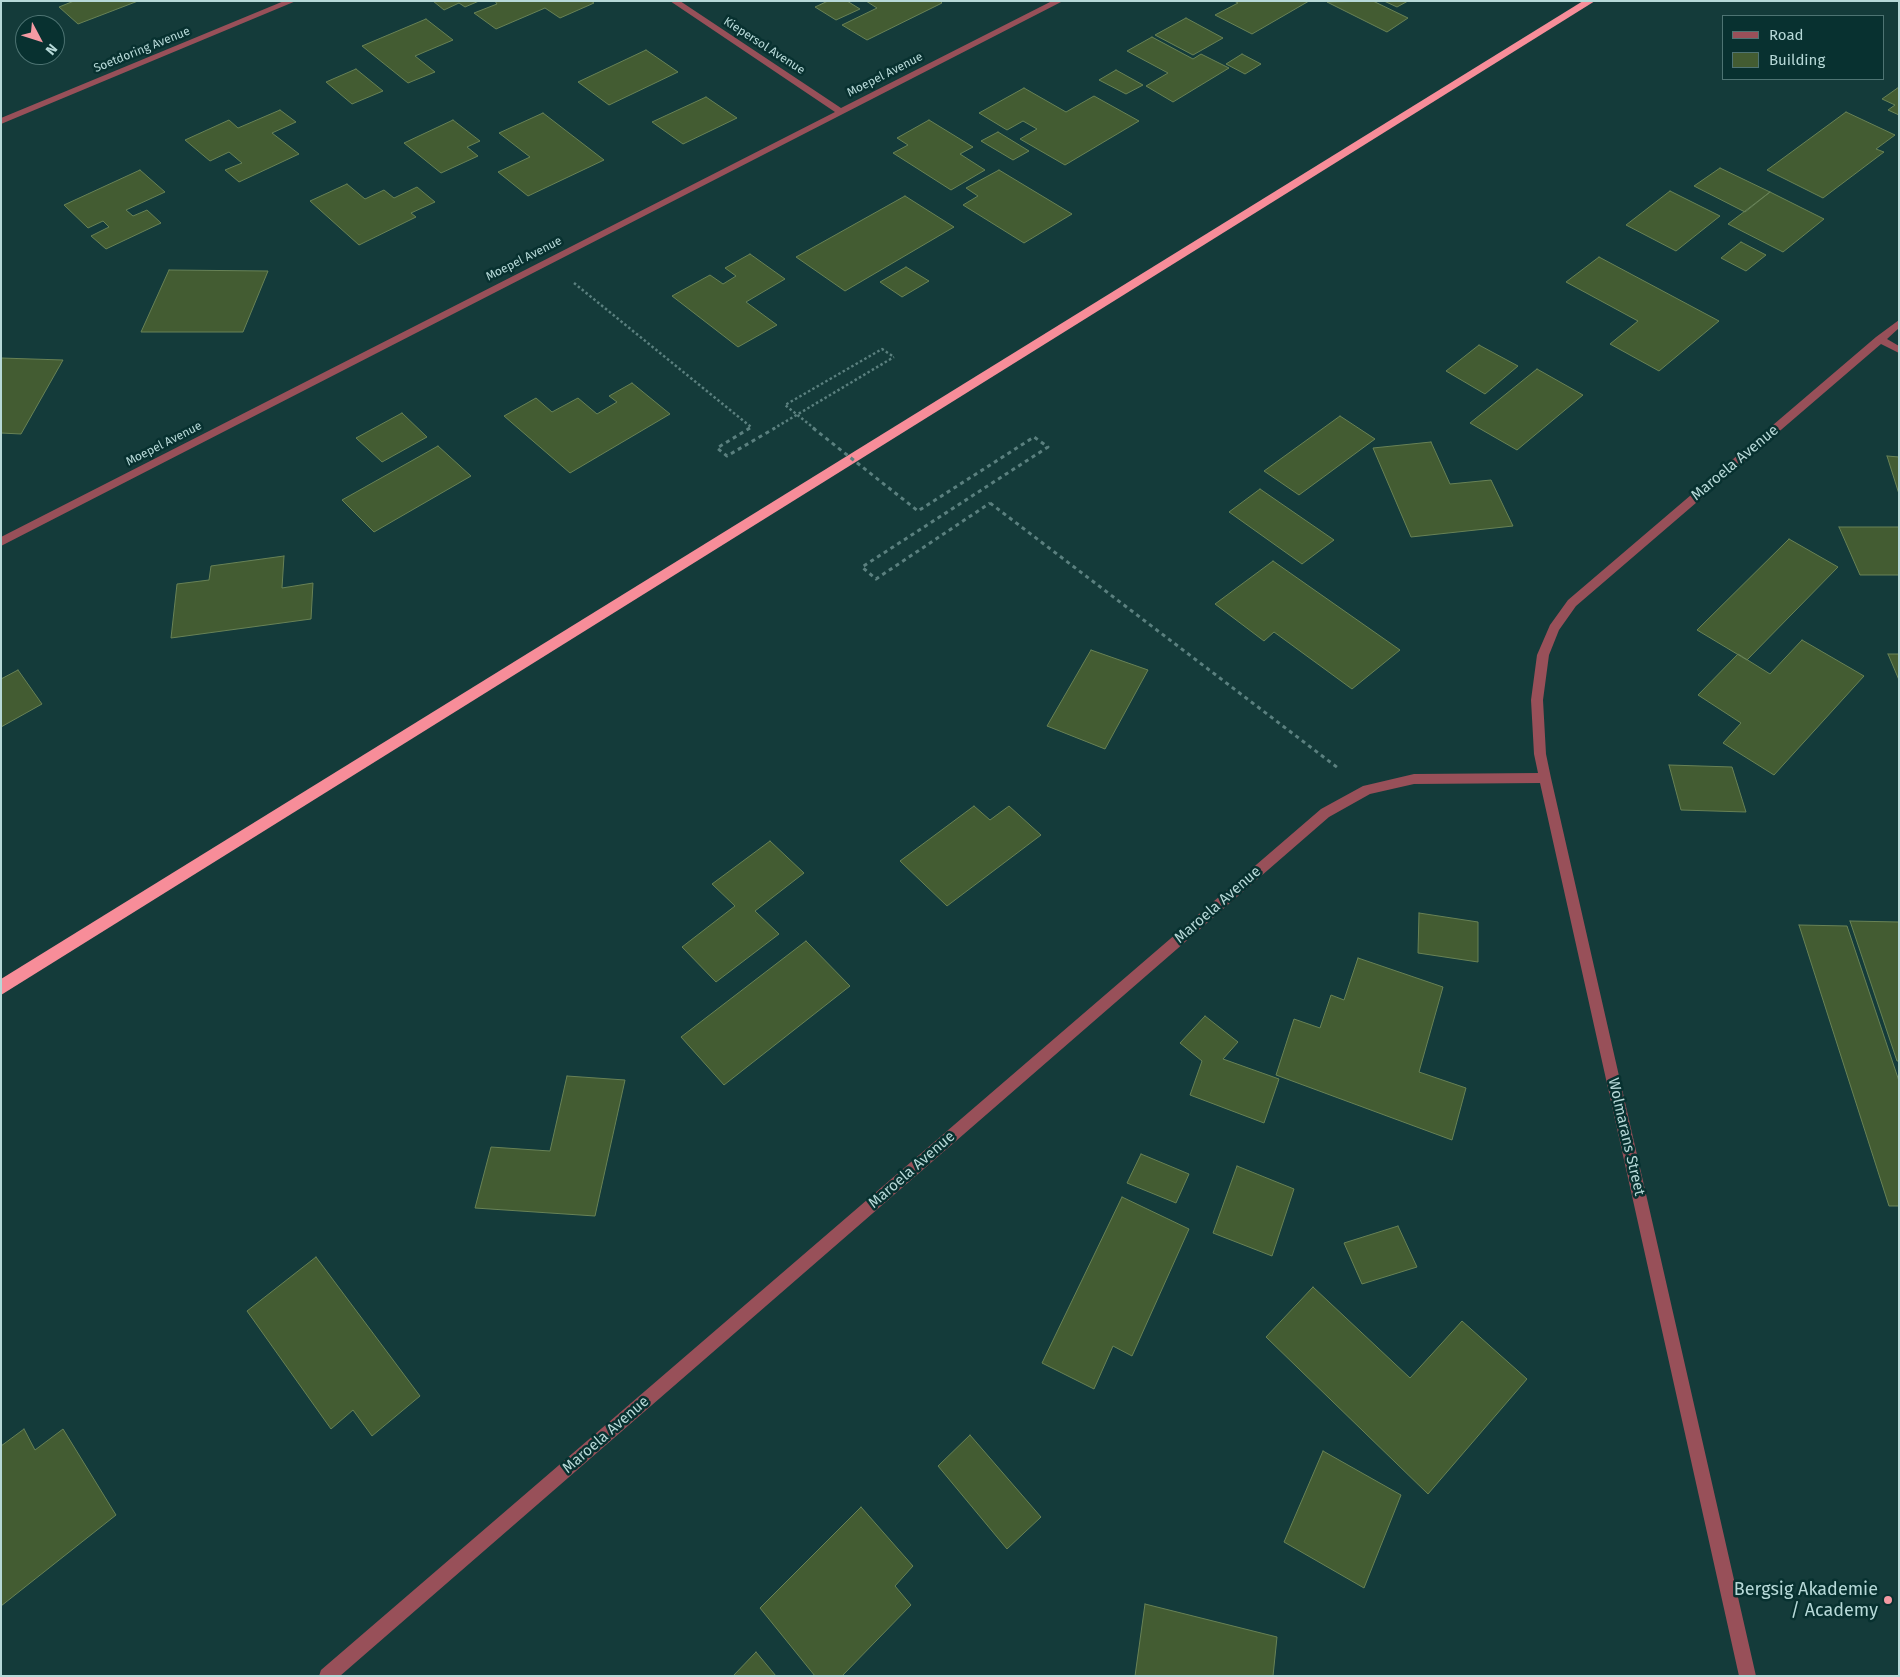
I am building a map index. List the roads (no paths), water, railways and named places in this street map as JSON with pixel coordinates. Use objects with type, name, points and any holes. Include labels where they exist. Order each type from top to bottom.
[{"type":"highway","points":[[1,988],[1590,1]]},
{"type":"street","name":"Soetdoring Avenue","points":[[1,121],[292,1]]},
{"type":"street","name":"Kiepersol Avenue","points":[[674,1],[841,112]]},
{"type":"street","name":"Moepel Avenue","points":[[1,542],[547,261],[1059,1]]},
{"type":"street","name":"Maroela Avenue","points":[[1572,603],[1899,323]]},
{"type":"street","points":[[1880,340],[1899,350]]},
{"type":"street","name":"Wolmarans Street","points":[[1572,603],[1554,628],[1543,655],[1537,700],[1540,754],[1748,1676]]},
{"type":"street","name":"Maroela Avenue","points":[[327,1676],[1325,813],[1367,790],[1414,779],[1545,778]]},
{"type":"place","name":"Bergsig Akademie / Academy","points":[[1888,1600]]}]
